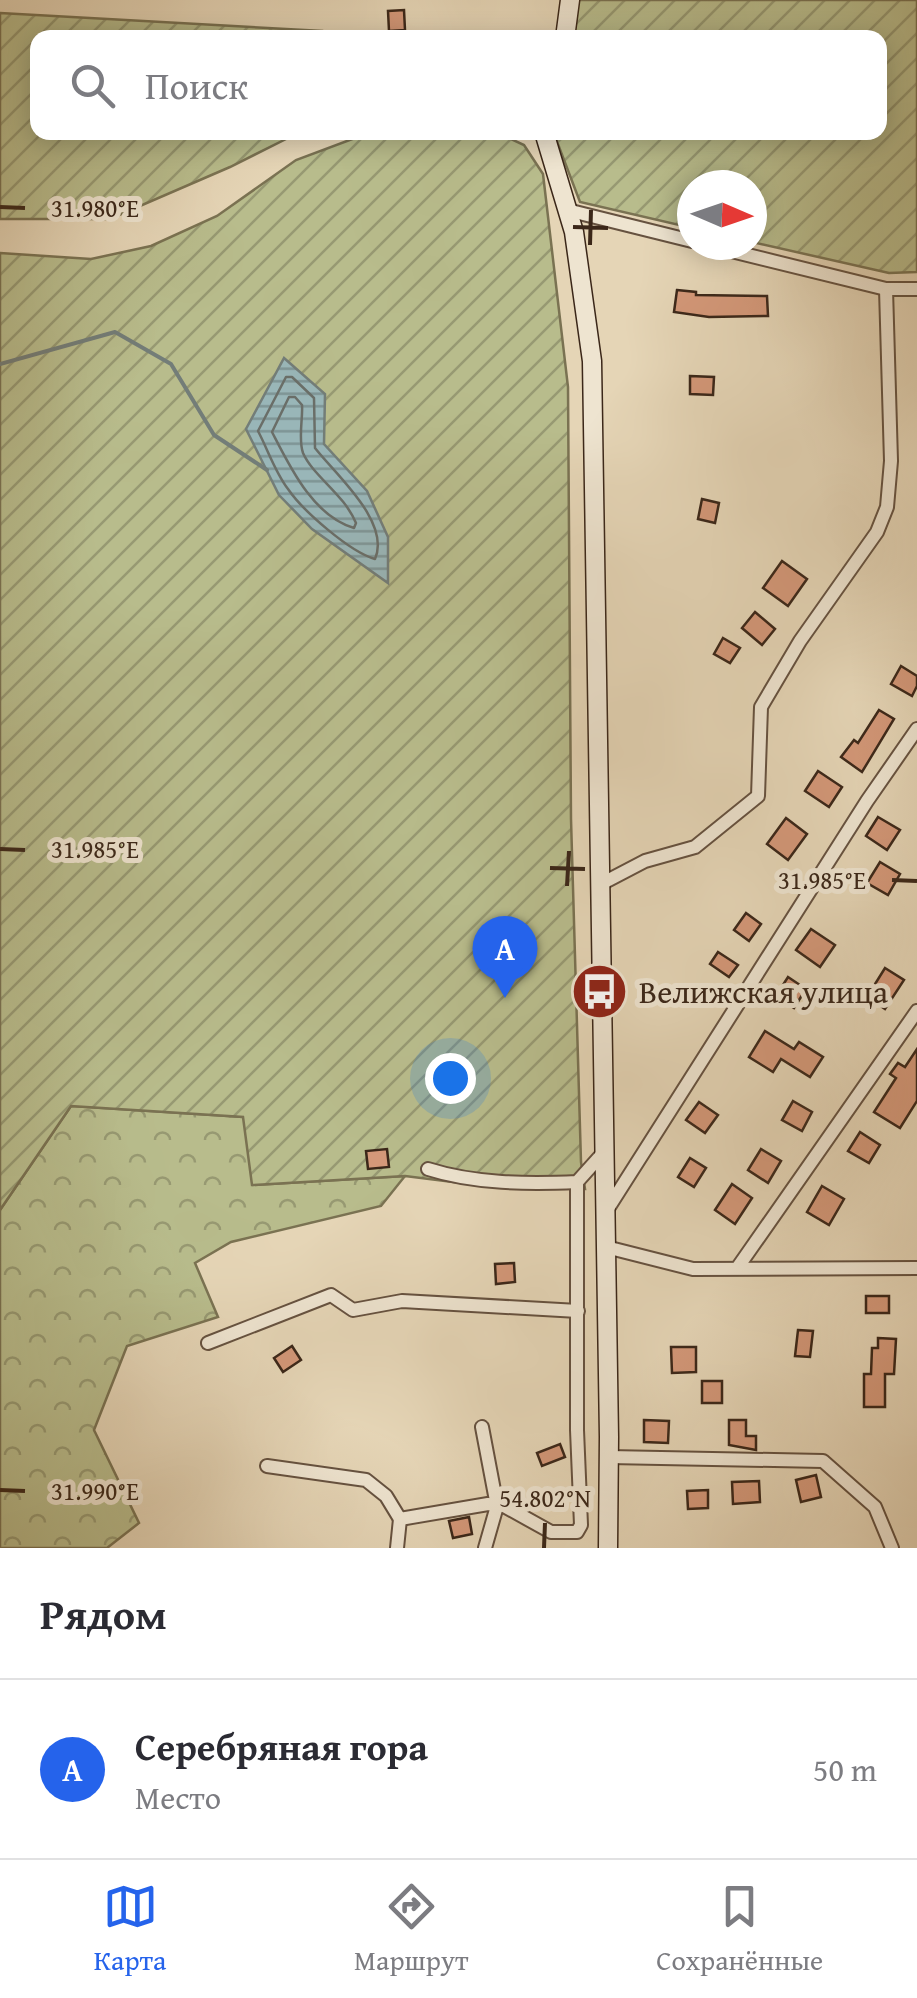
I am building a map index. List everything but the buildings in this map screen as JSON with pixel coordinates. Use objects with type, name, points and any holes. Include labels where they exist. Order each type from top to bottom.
[{"type":"street","points":[[567,30],[570,0]]},
{"type":"street","points":[[546,140],[574,232],[592,361],[608,1548]]},
{"type":"street","points":[[567,210],[677,237]]},
{"type":"street","points":[[767,260],[886,289],[917,288]]},
{"type":"street","points":[[601,884],[645,861],[695,847],[758,796],[762,707],[800,641],[878,532],[886,507],[891,461],[886,289]]},
{"type":"street","points":[[605,1212],[917,728]]},
{"type":"street","points":[[738,1266],[917,1011]]},
{"type":"street","points":[[577,1548],[581,1525],[577,1430],[578,1182],[604,1152]]},
{"type":"street","points":[[428,1169],[452,1176],[536,1184],[578,1182]]},
{"type":"street","points":[[606,1247],[693,1269],[917,1268]]},
{"type":"street","points":[[208,1342],[331,1295],[353,1310],[402,1301],[578,1311]]},
{"type":"street","points":[[482,1427],[497,1506],[486,1548]]},
{"type":"street","points":[[609,1457],[822,1461],[876,1506],[892,1548]]},
{"type":"street","points":[[266,1466],[366,1480],[386,1496],[400,1519],[398,1548]]},
{"type":"street","points":[[400,1519],[488,1504],[551,1532],[577,1532]]},
{"type":"green space","points":[[578,0],[917,0],[917,272],[889,273],[767,245],[767,170],[677,170],[677,225],[580,202],[556,140],[887,140],[887,30],[575,30]]},
{"type":"green space","points":[[0,13],[304,30],[30,30],[30,140],[284,140],[110,219],[0,219]]},
{"type":"green space","points":[[350,140],[513,140],[524,145],[543,174],[568,387],[571,819],[585,1189],[485,1186],[405,1176],[252,1185],[243,1117],[71,1106],[0,1210],[0,253],[91,259],[151,246],[217,216],[296,160]]},
{"type":"green space","points":[[71,1106],[244,1117],[253,1185],[405,1176],[381,1206],[231,1242],[195,1263],[218,1317],[127,1346],[94,1430],[139,1523],[107,1548],[0,1548],[0,1210]]},
{"type":"water","points":[[284,358],[325,394],[324,444],[367,491],[388,537],[388,583],[312,529],[279,495],[246,429]]},
{"type":"waterway","points":[[0,364],[115,332],[171,364],[214,435],[267,470]]},
{"type":"place","name":"Велижская улица","points":[[600,991]]},
{"type":"place","name":"Серебряная гора","points":[[505,998]]}]
